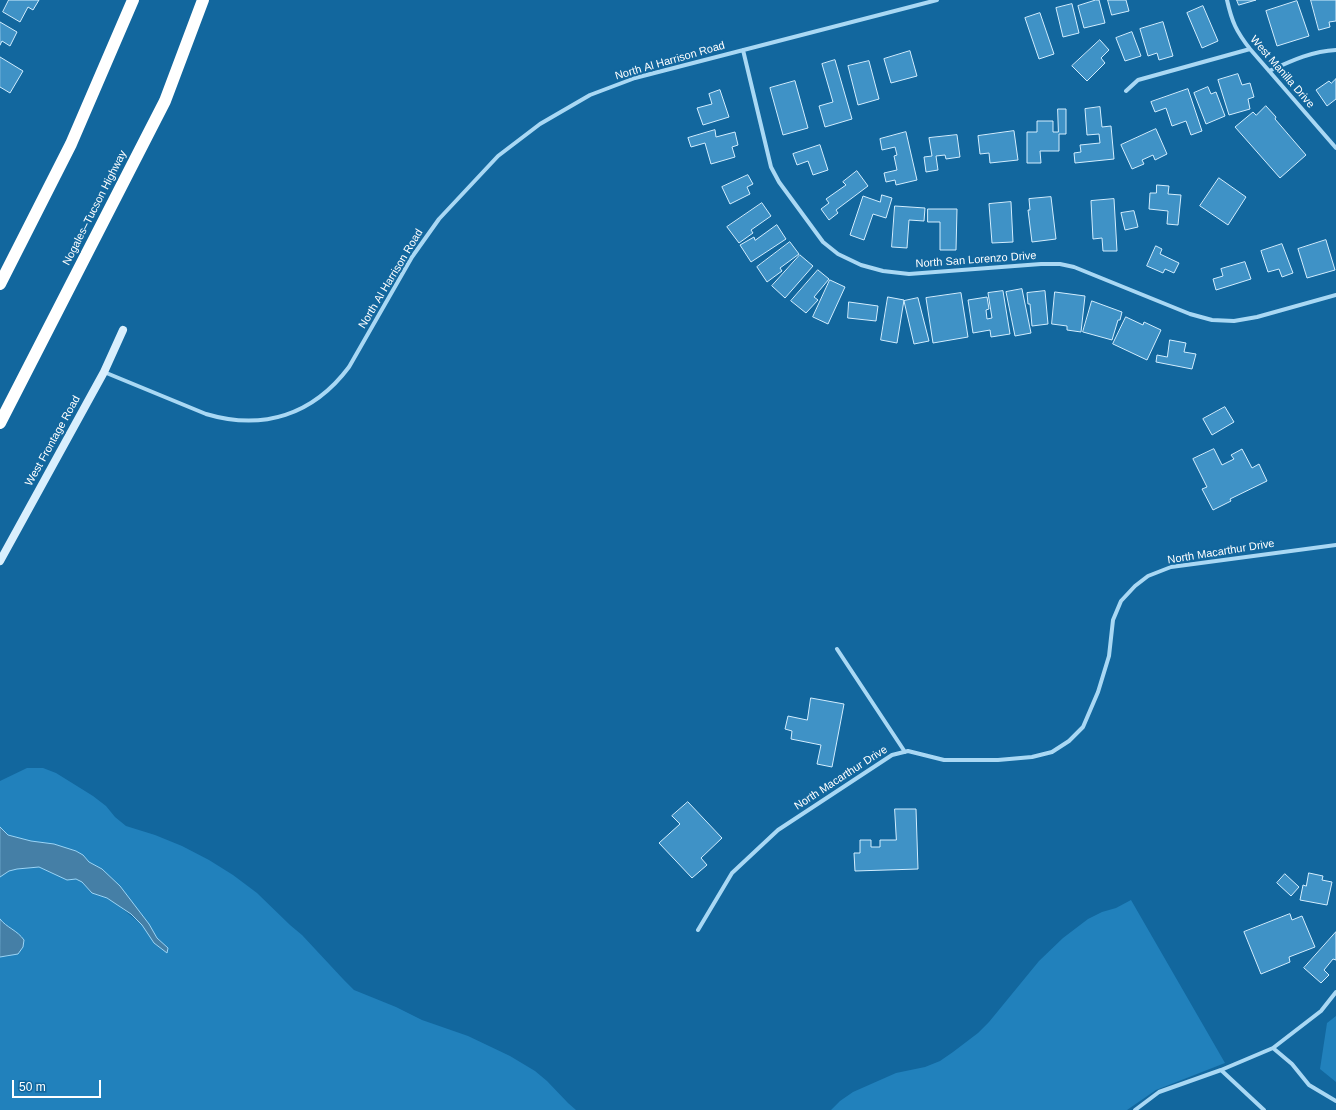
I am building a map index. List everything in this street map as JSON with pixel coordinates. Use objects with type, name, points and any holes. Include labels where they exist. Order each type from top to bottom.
[{"type":"highway","points":[[0,284],[71,144],[133,0]]},
{"type":"highway","name":"Nogales–Tucson Highway","points":[[0,423],[165,101],[203,0]]},
{"type":"street","name":"North Al Harrison Road","points":[[104,372],[206,414],[235,421],[264,420],[279,417],[306,406],[330,389],[345,373],[412,257],[438,219],[498,156],[540,124],[590,95],[635,78],[937,0]]},
{"type":"street","name":"West Manilla Drive","points":[[1227,0],[1230,15],[1237,32],[1269,72],[1336,148]]},
{"type":"street","points":[[1126,91],[1138,80],[1250,49]]},
{"type":"street","name":"North San Lorenzo Drive","points":[[743,50],[765,145],[772,167],[779,182],[823,242],[838,254],[861,265],[883,271],[909,274],[1041,264],[1060,264],[1074,267],[1190,314],[1212,320],[1234,320],[1257,317],[1336,295]]},
{"type":"street","points":[[1269,72],[1297,58],[1324,50],[1336,50]]},
{"type":"street","name":"West Frontage Road","points":[[0,561],[104,372],[123,330]]},
{"type":"street","name":"North Macarthur Drive","points":[[698,930],[732,873],[778,830],[892,755],[908,751],[944,760],[1004,760],[1032,757],[1052,752],[1069,741],[1083,727],[1098,692],[1110,656],[1113,620],[1121,600],[1134,586],[1148,576],[1171,567],[1336,544]]},
{"type":"street","points":[[837,649],[905,752]]},
{"type":"street","points":[[1134,1110],[1159,1092],[1221,1070],[1273,1048],[1321,1011],[1336,992]]},
{"type":"street","points":[[1273,1048],[1292,1064],[1309,1085],[1336,1101]]},
{"type":"street","points":[[1221,1070],[1264,1110]]},
{"type":"shaded area","points":[[27,768],[43,768],[56,773],[93,796],[106,806],[115,817],[126,826],[155,835],[182,846],[209,860],[233,875],[257,893],[302,935],[354,990],[396,1007],[422,1020],[468,1036],[510,1056],[535,1071],[576,1110],[0,1110],[0,957],[10,956],[12,929],[6,926],[0,919],[0,877],[9,871],[39,867],[67,880],[76,879],[82,882],[92,893],[107,898],[119,906],[142,925],[154,943],[168,949],[157,938],[149,924],[120,886],[102,869],[89,862],[83,855],[76,851],[54,844],[31,841],[8,835],[0,827],[0,781]]},
{"type":"shaded area","points":[[0,827],[8,835],[31,841],[54,844],[76,851],[83,855],[89,862],[102,869],[120,886],[149,924],[157,938],[168,948],[167,953],[154,943],[142,925],[131,914],[107,898],[92,893],[82,882],[76,879],[67,880],[39,867],[9,871],[0,877]]},
{"type":"shaded area","points":[[1131,900],[1225,1063],[1156,1090],[1127,1110],[831,1110],[840,1101],[853,1092],[896,1073],[925,1067],[940,1061],[953,1052],[978,1033],[989,1022],[1039,961],[1063,938],[1088,919],[1102,912],[1116,908]]},
{"type":"shaded area","points":[[0,919],[24,940],[23,947],[18,954],[0,957]]},
{"type":"shaded area","points":[[1336,1016],[1336,1082],[1320,1069],[1327,1023]]},
{"type":"building","points":[[9,0],[39,0],[33,10],[28,7],[20,22],[3,12]]},
{"type":"building","points":[[1099,0],[1105,23],[1084,28],[1078,6]]},
{"type":"building","points":[[1108,0],[1126,0],[1129,11],[1112,15]]},
{"type":"building","points":[[1237,0],[1256,0],[1239,5]]},
{"type":"building","points":[[1311,0],[1336,0],[1336,21],[1329,22],[1330,27],[1319,30]]},
{"type":"building","points":[[1297,1],[1309,36],[1277,46],[1266,11]]},
{"type":"building","points":[[1072,4],[1079,33],[1063,37],[1056,8]]},
{"type":"building","points":[[1203,6],[1218,41],[1202,48],[1187,13]]},
{"type":"building","points":[[1040,13],[1054,54],[1039,59],[1025,18]]},
{"type":"building","points":[[0,22],[17,32],[10,46],[2,41],[0,45]]},
{"type":"building","points":[[1163,22],[1173,56],[1159,60],[1157,53],[1148,56],[1140,29]]},
{"type":"building","points":[[1132,32],[1141,56],[1125,61],[1116,38]]},
{"type":"building","points":[[1100,40],[1109,50],[1101,58],[1105,63],[1087,81],[1072,66]]},
{"type":"building","points":[[910,51],[917,76],[891,83],[884,59]]},
{"type":"building","points":[[0,57],[23,71],[10,93],[0,87]]},
{"type":"building","points":[[835,60],[852,119],[825,127],[819,106],[833,102],[822,64]]},
{"type":"building","points":[[869,61],[879,99],[858,105],[848,66]]},
{"type":"building","points":[[1238,74],[1242,85],[1250,83],[1254,97],[1248,99],[1250,109],[1229,115],[1218,80]]},
{"type":"building","points":[[1336,79],[1336,99],[1327,106],[1316,90],[1329,81],[1331,83]]},
{"type":"building","points":[[795,81],[808,128],[783,135],[770,88]]},
{"type":"building","points":[[1208,87],[1211,94],[1216,92],[1225,116],[1206,124],[1194,93]]},
{"type":"building","points":[[1188,89],[1202,131],[1191,135],[1186,121],[1172,126],[1166,108],[1155,112],[1151,102]]},
{"type":"building","points":[[720,90],[729,117],[703,125],[697,108],[712,104],[709,94]]},
{"type":"building","points":[[1266,106],[1276,117],[1275,119],[1306,155],[1280,178],[1235,127],[1253,112],[1256,115]]},
{"type":"building","points":[[1100,107],[1102,127],[1111,126],[1114,159],[1075,163],[1074,153],[1081,152],[1080,145],[1100,143],[1099,134],[1087,135],[1085,109]]},
{"type":"building","points":[[1058,109],[1066,109],[1066,134],[1059,134],[1059,151],[1040,151],[1041,163],[1027,163],[1027,132],[1037,132],[1037,121],[1053,121],[1053,132],[1058,132]]},
{"type":"building","points":[[1156,129],[1167,154],[1155,160],[1153,155],[1142,160],[1144,164],[1132,169],[1121,145]]},
{"type":"building","points":[[715,130],[716,137],[735,132],[738,145],[732,147],[735,157],[711,164],[705,143],[691,147],[688,138]]},
{"type":"building","points":[[1014,131],[1018,160],[990,163],[989,153],[980,154],[978,136]]},
{"type":"building","points":[[906,132],[917,180],[896,185],[895,180],[886,182],[884,173],[897,170],[894,156],[897,155],[895,147],[882,150],[880,139]]},
{"type":"building","points":[[957,135],[960,157],[946,159],[945,155],[936,156],[938,170],[926,172],[924,157],[932,156],[929,138]]},
{"type":"building","points":[[820,145],[828,170],[813,175],[808,161],[797,165],[793,154]]},
{"type":"building","points":[[857,171],[868,186],[836,210],[838,213],[829,220],[821,209],[829,203],[826,199],[846,185],[843,182]]},
{"type":"building","points":[[748,175],[753,184],[747,187],[750,194],[730,204],[722,187]]},
{"type":"building","points":[[1219,178],[1246,197],[1228,225],[1200,206]]},
{"type":"building","points":[[1157,185],[1169,186],[1168,194],[1181,195],[1178,225],[1167,224],[1168,211],[1149,209],[1150,193],[1156,193]]},
{"type":"building","points":[[882,195],[892,198],[886,218],[873,214],[864,240],[850,235],[863,196],[880,202]]},
{"type":"building","points":[[1051,197],[1056,239],[1032,242],[1028,210],[1030,210],[1029,199]]},
{"type":"building","points":[[1114,199],[1117,251],[1103,251],[1102,238],[1093,239],[1091,201]]},
{"type":"building","points":[[1011,202],[1013,242],[992,243],[989,204]]},
{"type":"building","points":[[762,203],[771,216],[751,230],[753,233],[739,243],[727,227]]},
{"type":"building","points":[[895,206],[925,208],[924,221],[909,220],[907,248],[892,247]]},
{"type":"building","points":[[928,209],[957,209],[956,250],[940,250],[940,222],[928,222]]},
{"type":"building","points":[[1134,211],[1138,227],[1125,230],[1121,213]]},
{"type":"building","points":[[777,225],[786,239],[751,262],[740,245],[754,237],[755,240]]},
{"type":"building","points":[[1326,240],[1335,270],[1307,278],[1298,249]]},
{"type":"building","points":[[790,242],[799,254],[780,268],[782,271],[767,282],[757,267]]},
{"type":"building","points":[[1282,244],[1293,273],[1282,277],[1279,269],[1268,272],[1261,251]]},
{"type":"building","points":[[1156,246],[1162,249],[1160,254],[1179,263],[1174,273],[1165,269],[1163,273],[1147,266]]},
{"type":"building","points":[[800,255],[813,266],[785,298],[772,286]]},
{"type":"building","points":[[1245,262],[1251,279],[1216,290],[1213,279],[1223,276],[1221,269]]},
{"type":"building","points":[[818,270],[829,279],[814,297],[818,300],[806,313],[791,301]]},
{"type":"building","points":[[830,280],[845,287],[828,324],[813,317]]},
{"type":"building","points":[[1022,289],[1031,333],[1015,336],[1006,292]]},
{"type":"building","points":[[1003,291],[1010,334],[991,337],[990,330],[973,333],[968,300],[987,297],[989,309],[986,310],[987,319],[992,318],[988,293]]},
{"type":"building","points":[[1045,291],[1048,324],[1032,326],[1030,304],[1028,304],[1027,293]]},
{"type":"building","points":[[1055,292],[1085,296],[1081,332],[1067,330],[1067,326],[1052,324]]},
{"type":"building","points":[[961,293],[968,337],[933,343],[926,298]]},
{"type":"building","points":[[888,297],[904,300],[897,343],[881,340]]},
{"type":"building","points":[[918,298],[929,341],[914,344],[904,301]]},
{"type":"building","points":[[1092,301],[1122,312],[1112,340],[1083,332]]},
{"type":"building","points":[[849,302],[878,306],[876,321],[848,318]]},
{"type":"building","points":[[1126,317],[1143,325],[1144,322],[1161,330],[1147,360],[1113,344]]},
{"type":"building","points":[[1170,340],[1186,343],[1184,352],[1196,354],[1192,369],[1156,362],[1157,355],[1167,357]]},
{"type":"building","points":[[1225,407],[1234,422],[1212,435],[1203,419]]},
{"type":"building","points":[[1214,449],[1222,465],[1234,459],[1231,455],[1242,449],[1252,468],[1259,464],[1267,481],[1230,499],[1231,501],[1213,510],[1202,489],[1207,487],[1193,459]]},
{"type":"building","points":[[811,698],[844,704],[832,767],[817,764],[821,745],[791,739],[792,731],[785,729],[788,716],[807,720]]},
{"type":"building","points":[[688,802],[722,838],[701,858],[707,865],[692,878],[659,843],[680,824],[672,816]]},
{"type":"building","points":[[895,809],[916,809],[918,869],[855,871],[854,853],[860,853],[860,840],[871,840],[871,847],[880,847],[880,840],[896,840]]},
{"type":"building","points":[[1309,873],[1323,876],[1322,880],[1332,882],[1327,905],[1300,900],[1303,885],[1306,886]]},
{"type":"building","points":[[1285,874],[1299,887],[1291,896],[1277,883]]},
{"type":"building","points":[[1290,914],[1292,920],[1302,916],[1315,947],[1289,957],[1290,962],[1261,974],[1244,932]]},
{"type":"building","points":[[1336,932],[1336,960],[1333,959],[1324,970],[1329,975],[1321,983],[1304,968]]}]
